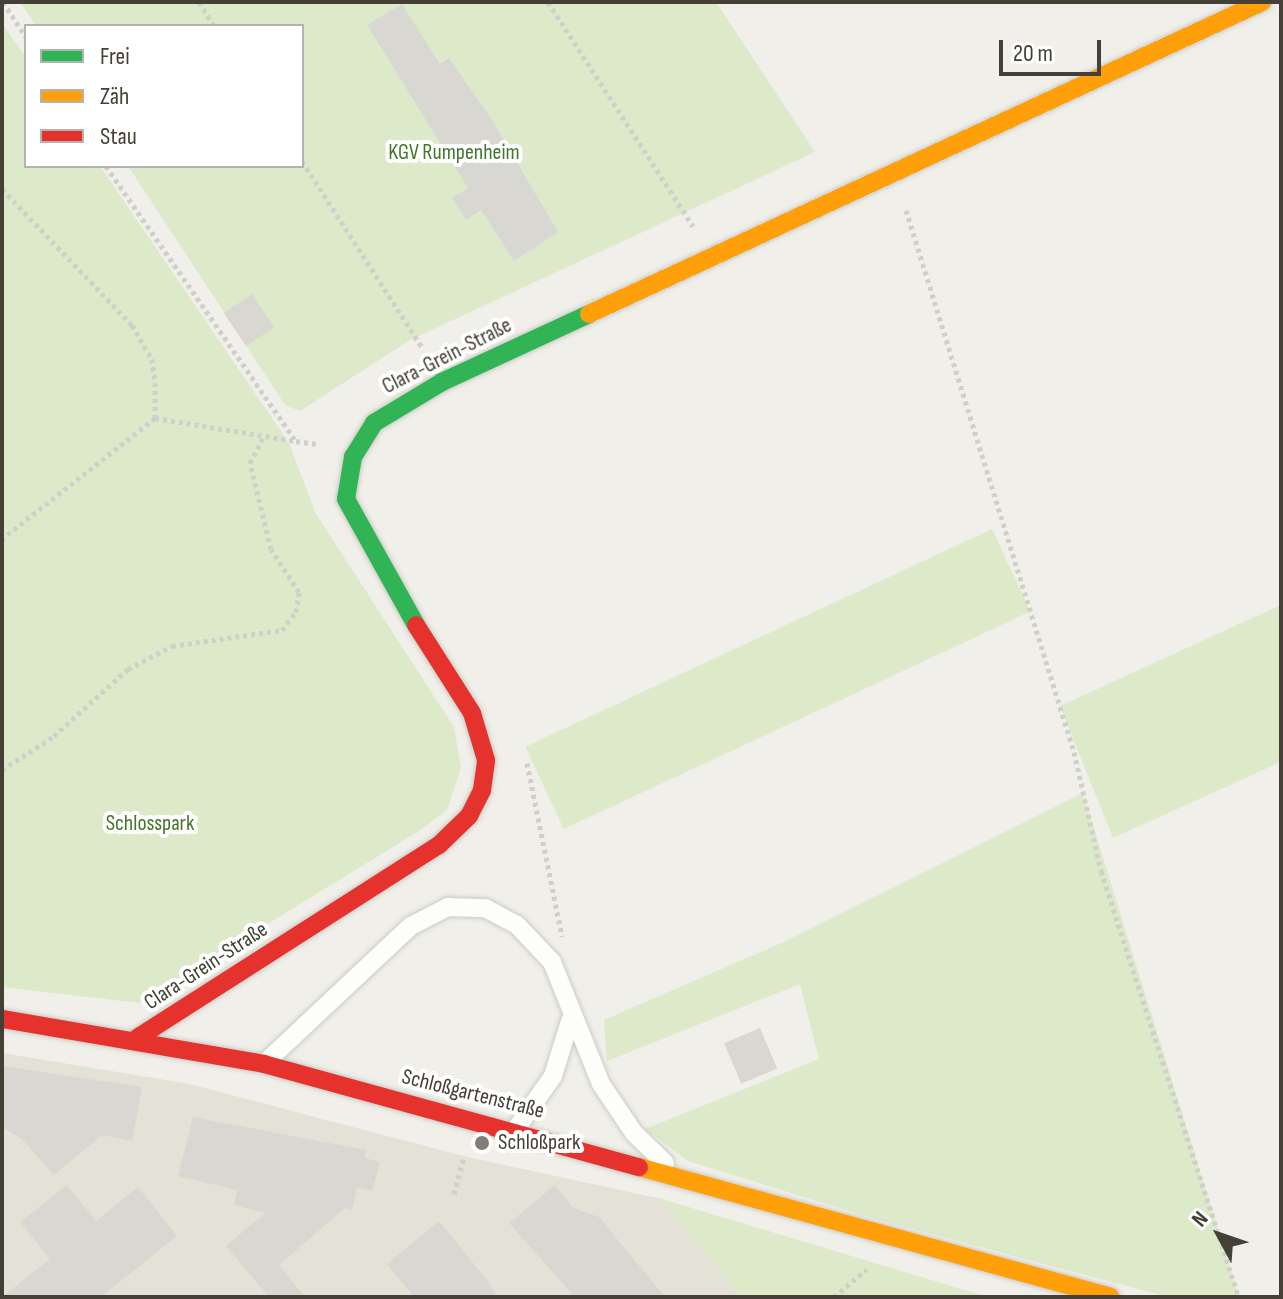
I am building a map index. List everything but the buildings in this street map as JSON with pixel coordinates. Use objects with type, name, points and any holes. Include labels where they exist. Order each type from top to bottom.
[{"type":"street","name":"Clara-Grein-Straße","points":[[137,1038],[439,845],[469,816],[482,790],[481,734],[355,526],[346,499],[348,471],[374,423],[442,382],[1262,2]]},
{"type":"street","name":"Schloßgartenstraße","points":[[2,1019],[137,1038],[264,1064],[516,1129],[1110,1297]]},
{"type":"lane","points":[[264,1064],[411,926],[448,907],[485,908],[532,937],[555,968],[571,1019],[626,1123],[679,1176]]},
{"type":"lane","points":[[516,1129],[559,1065],[571,1019]]},
{"type":"path","points":[[3,2],[24,34]]},
{"type":"path","points":[[199,2],[213,24]]},
{"type":"path","points":[[548,2],[713,257]]},
{"type":"path","points":[[304,164],[442,382]]},
{"type":"path","points":[[107,168],[296,441]]},
{"type":"path","points":[[893,171],[1074,752],[1101,871],[1239,1297]]},
{"type":"path","points":[[2,189],[132,325],[152,359],[155,418]]},
{"type":"path","points":[[2,539],[155,418],[263,438],[322,445],[348,471]]},
{"type":"path","points":[[2,770],[54,736],[128,669],[172,646],[282,630],[296,612],[299,592],[271,549],[250,463],[263,438]]},
{"type":"shaded area","points":[[2,1053],[190,1084],[463,1156],[662,1199],[741,1297],[2,1297]]},
{"type":"green space","name":"KGV Rumpenheim","points":[[20,2],[716,2],[815,152],[410,340],[300,411],[285,405],[129,168],[304,168],[304,24],[35,24]]},
{"type":"green space","name":"Schlosspark","points":[[2,23],[24,55],[24,168],[101,168],[289,443],[316,514],[454,727],[461,767],[447,810],[419,831],[139,1003],[2,987]]},
{"type":"green space","points":[[992,529],[1030,611],[564,829],[525,747]]},
{"type":"green space","points":[[1281,605],[1281,762],[1113,838],[1060,706]]},
{"type":"green space","points":[[1083,793],[1239,1297],[1168,1297],[872,1218],[688,1161],[645,1129],[819,1059],[800,984],[607,1061],[604,1020],[786,941]]},
{"type":"green space","points":[[662,1199],[988,1297],[741,1297]]},
{"type":"traffic: fast","points":[[416,625],[346,499],[353,457],[374,423],[442,382],[589,314]]},
{"type":"traffic: slow","points":[[589,314],[1262,2]]},
{"type":"traffic: slow","points":[[639,1167],[1110,1297]]},
{"type":"traffic: jam","points":[[137,1038],[439,845],[469,816],[482,790],[486,760],[472,713],[416,625]]},
{"type":"traffic: jam","points":[[2,1019],[264,1064],[639,1167]]},
{"type":"place","name":"Schloßpark","points":[[482,1143]]}]
